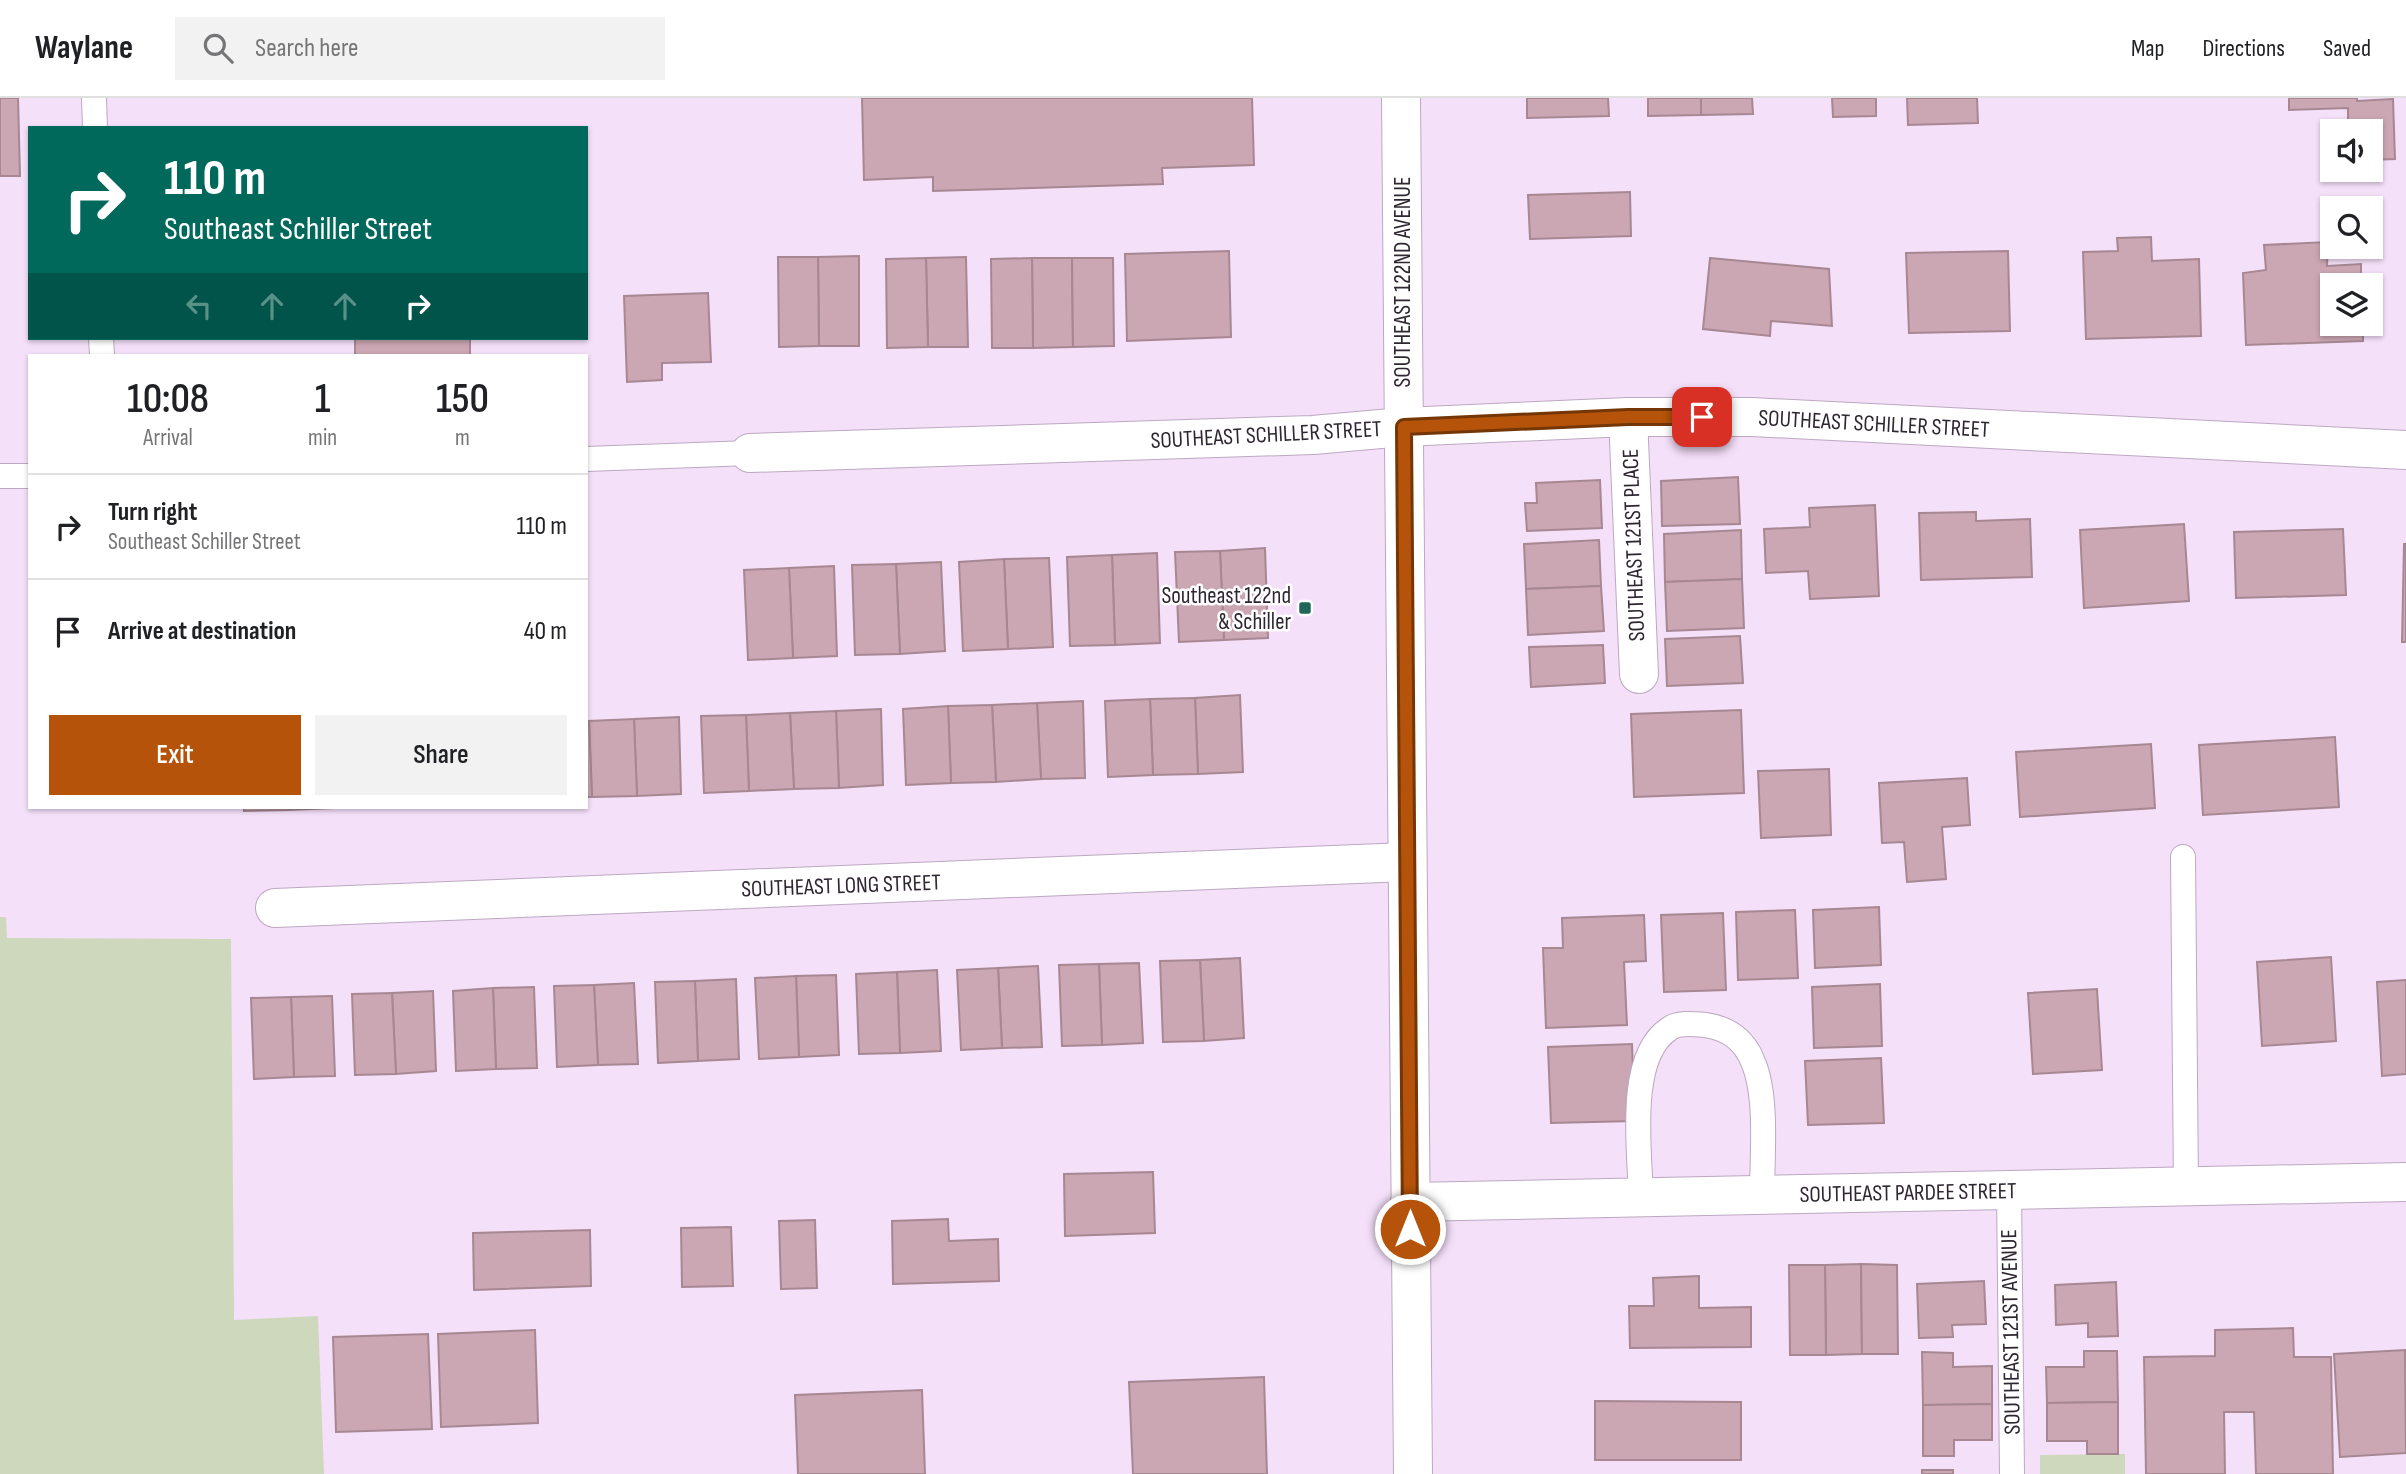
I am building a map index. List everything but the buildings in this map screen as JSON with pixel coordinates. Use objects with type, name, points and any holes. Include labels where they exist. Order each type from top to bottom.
[{"type":"street","name":"SOUTHEAST 122ND AVENUE","points":[[1401,98],[1413,1474]]},
{"type":"street","name":"SOUTHEAST SCHILLER STREET","points":[[750,453],[1313,435],[1404,427],[1628,417],[1752,417],[2406,450]]},
{"type":"street","name":"SOUTHEAST 121ST PLACE","points":[[1628,417],[1639,674]]},
{"type":"street","name":"SOUTHEAST LONG STREET","points":[[275,908],[1406,862]]},
{"type":"street","name":"SOUTHEAST PARDEE STREET","points":[[1410,1202],[2406,1182]]},
{"type":"lane","points":[[94,98],[95,126]]},
{"type":"lane","name":"SOUTHEAST SCHILLER STREET","points":[[588,459],[750,453]]},
{"type":"lane","points":[[0,476],[28,476]]},
{"type":"lane","points":[[2183,857],[2186,1186]]},
{"type":"lane","points":[[1641,1197],[1639,1093],[1642,1073],[1657,1040],[1670,1028],[1690,1024],[1717,1027],[1741,1039],[1754,1062],[1761,1090],[1762,1195]]},
{"type":"lane","name":"SOUTHEAST 121ST AVENUE","points":[[2009,1190],[2012,1474]]},
{"type":"green space","points":[[0,917],[6,917],[7,938],[231,939],[234,1320],[318,1316],[324,1474],[0,1474]]},
{"type":"green space","points":[[2125,1454],[2125,1474],[2040,1474],[2040,1455]]},
{"type":"place","name":"Southeast 122nd & Schiller","points":[[1305,608]]},
{"type":"route","points":[[1410,1229],[1404,427],[1628,417],[1702,417]]}]
